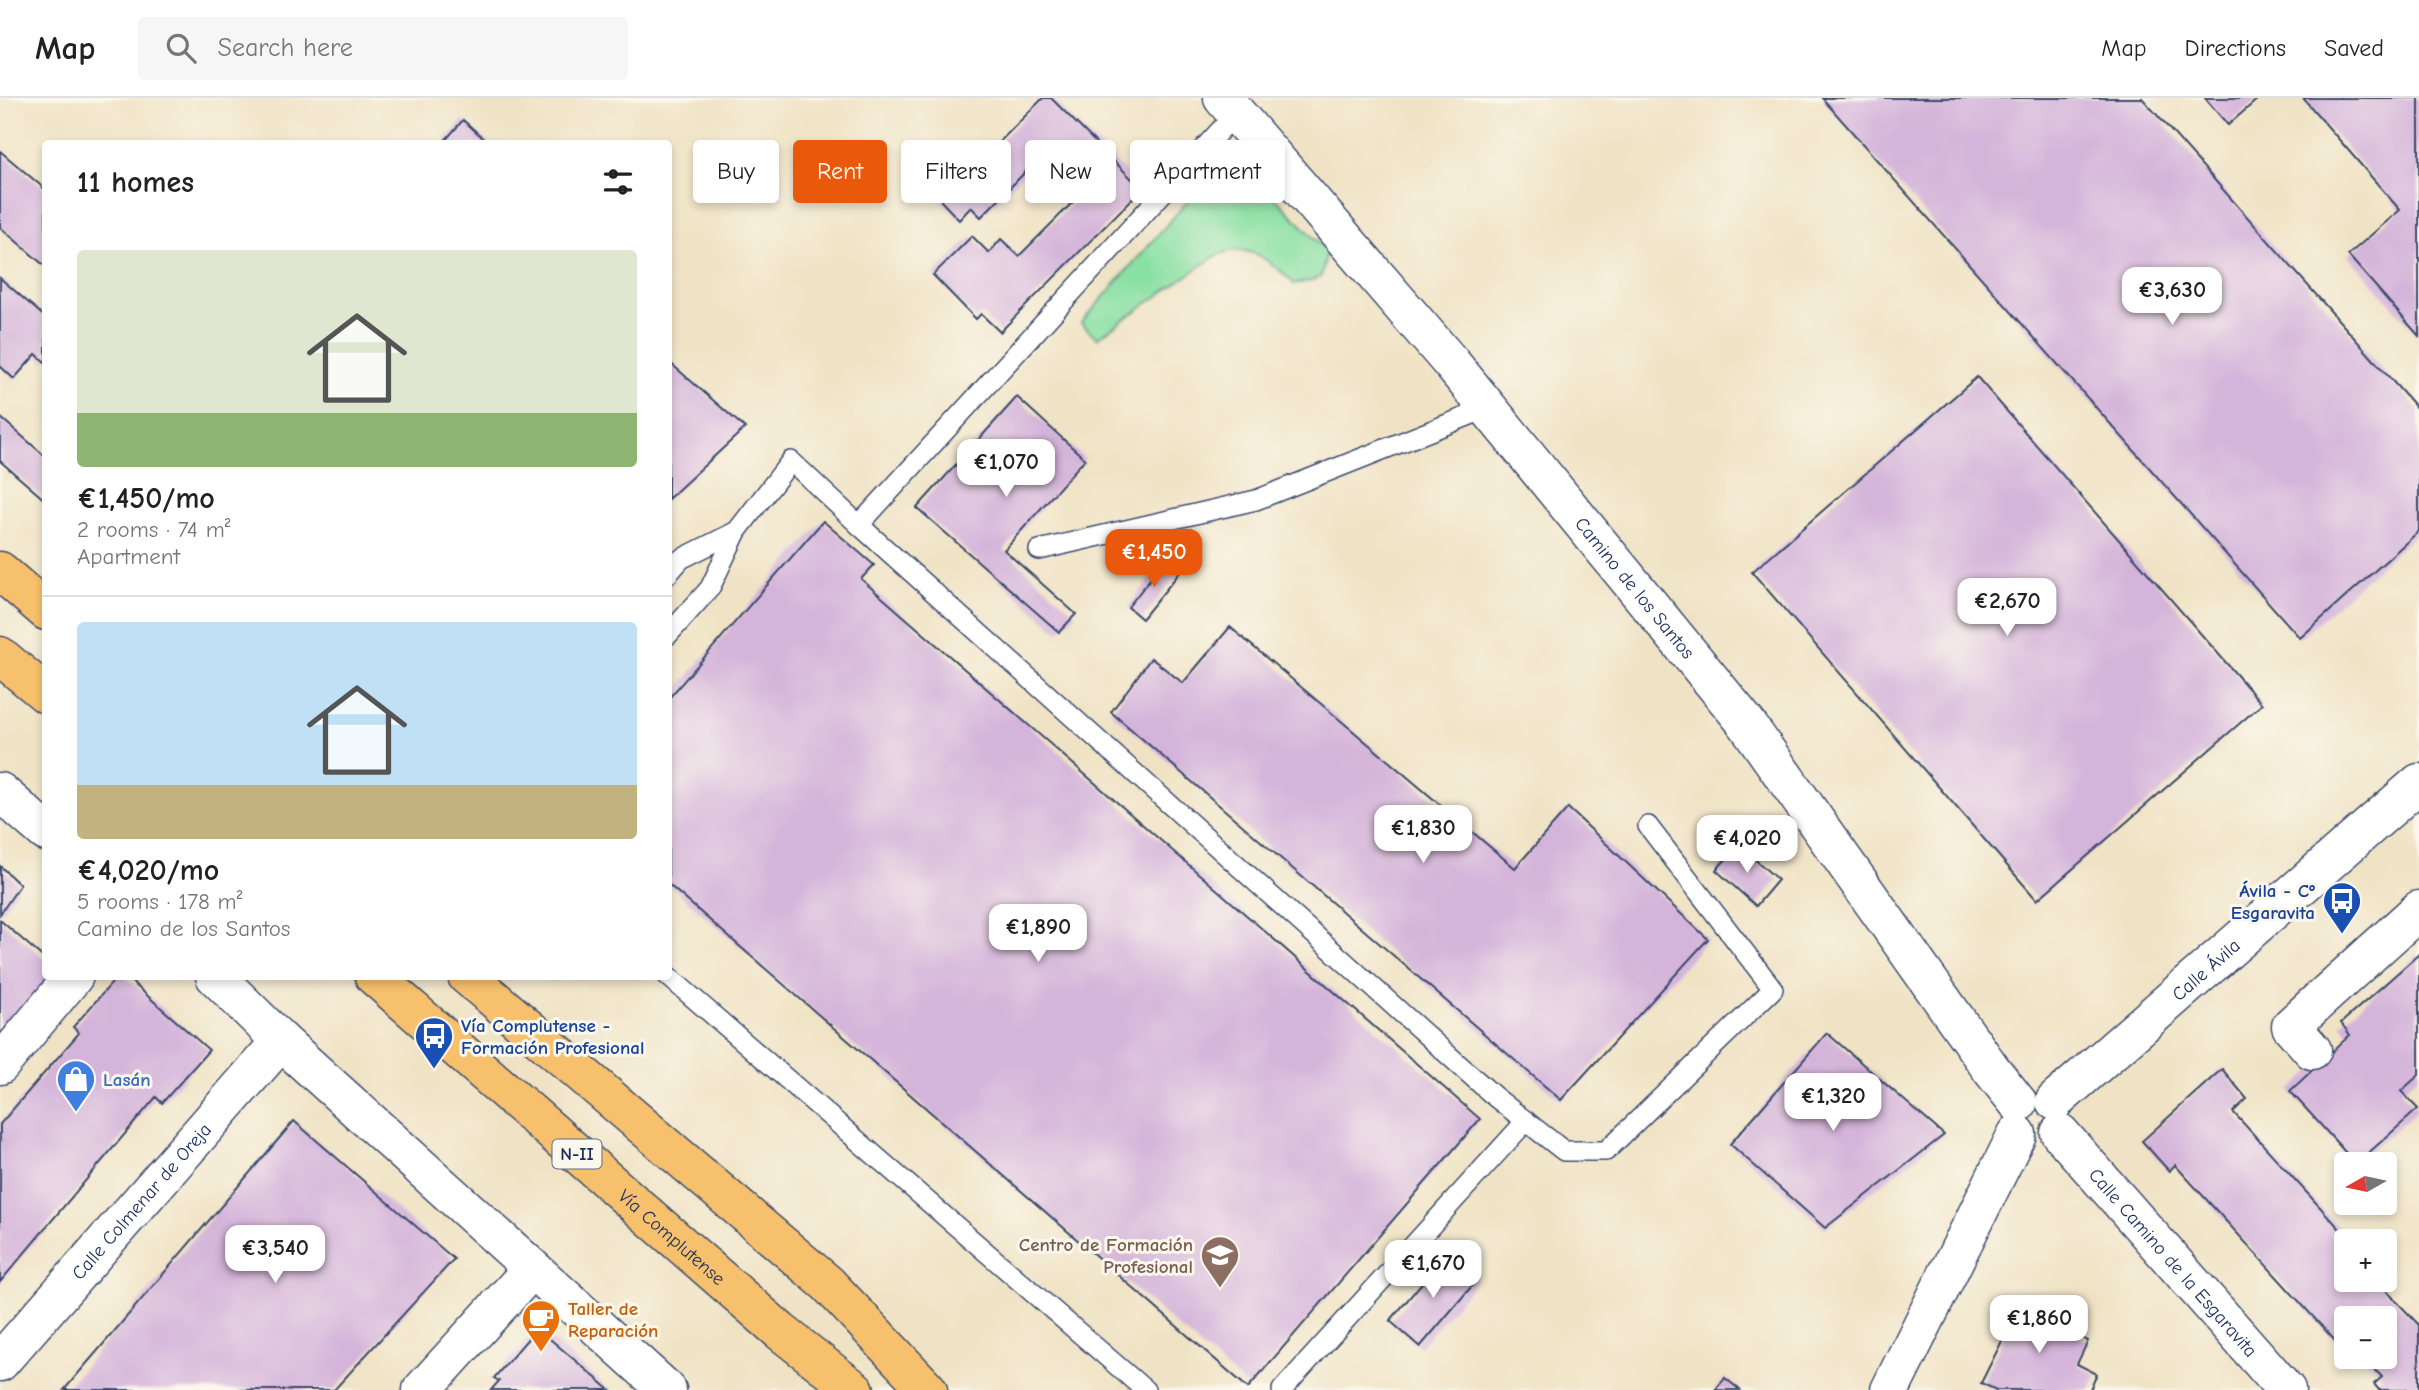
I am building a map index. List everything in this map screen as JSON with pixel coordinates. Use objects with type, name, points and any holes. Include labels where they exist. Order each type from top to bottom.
[{"type":"main road","points":[[0,571],[42,608]]},
{"type":"main road","points":[[0,656],[42,691]]},
{"type":"main road","name":"Vía Complutense","points":[[379,980],[780,1331],[855,1390]]},
{"type":"main road","points":[[472,980],[828,1284],[928,1390]]},
{"type":"street","name":"Camino de los Santos","points":[[1230,103],[1488,408],[1746,724],[1991,1069],[2017,1119]]},
{"type":"street","name":"Calle Ávila","points":[[2058,1117],[2419,783]]},
{"type":"street","points":[[0,792],[42,829]]},
{"type":"street","points":[[2312,1050],[2291,1026],[2419,909]]},
{"type":"street","points":[[0,1065],[71,980]]},
{"type":"street","points":[[219,980],[281,1041],[667,1390]]},
{"type":"street","name":"Calle Colmenar de Oreja","points":[[0,1362],[281,1041]]},
{"type":"street","points":[[2017,1119],[2023,1140],[2039,1145],[2054,1139],[2058,1117]]},
{"type":"street","name":"Calle Camino de la Esgaravita","points":[[2058,1117],[2286,1390]]},
{"type":"street","points":[[1890,1390],[2017,1119]]},
{"type":"street","points":[[422,1390],[532,1269]]},
{"type":"street","points":[[828,1284],[949,1390]]},
{"type":"street","name":"Vía Complutense","points":[[780,1331],[842,1390]]},
{"type":"lane","points":[[859,525],[1230,103]]},
{"type":"lane","points":[[1039,550],[1256,500],[1488,408]]},
{"type":"lane","points":[[672,630],[709,588],[737,531],[791,461],[1485,1087],[1564,1151],[1606,1151],[1773,989],[1648,826]]},
{"type":"lane","points":[[672,569],[681,559],[737,531]]},
{"type":"lane","points":[[672,979],[1145,1390]]},
{"type":"lane","points":[[1282,1390],[1525,1121]]},
{"type":"green space","points":[[1186,203],[1280,203],[1327,251],[1321,277],[1294,284],[1274,265],[1257,255],[1239,250],[1228,251],[1214,257],[1097,338],[1081,323]]},
{"type":"building","points":[[1043,98],[1051,98],[1093,140],[1025,140],[1025,172],[1011,186],[1011,140],[1001,140]]},
{"type":"building","points":[[1822,98],[2142,98],[2419,411],[2419,531],[2300,638]]},
{"type":"building","points":[[2205,98],[2259,98],[2228,125]]},
{"type":"building","points":[[2303,98],[2419,98],[2419,336],[2348,255],[2400,210]]},
{"type":"building","points":[[463,120],[486,140],[446,140]]},
{"type":"building","points":[[0,151],[42,187],[42,264],[0,227]]},
{"type":"building","points":[[1116,163],[1130,177],[1130,201],[1000,332],[981,314],[976,319],[933,275],[972,236],[989,253],[1001,239],[1019,256],[1072,203],[1116,203]]},
{"type":"building","points":[[943,203],[995,203],[981,217],[971,207],[959,220]]},
{"type":"building","points":[[0,278],[42,315],[42,359],[36,354],[14,379],[0,366]]},
{"type":"building","points":[[672,364],[745,428],[672,495]]},
{"type":"building","points":[[1977,377],[2262,704],[2037,900],[1752,572]]},
{"type":"building","points":[[1017,397],[1085,459],[1004,550],[1076,614],[1059,632],[917,508]]},
{"type":"building","points":[[0,417],[42,454],[42,498],[0,461]]},
{"type":"building","points":[[823,521],[874,565],[861,579],[1480,1119],[1248,1388],[672,887],[672,694]]},
{"type":"building","points":[[1166,559],[1181,571],[1142,619],[1128,607]]},
{"type":"building","points":[[1230,627],[1515,868],[1568,808],[1708,939],[1561,1100],[1111,712],[1151,658],[1183,683]]},
{"type":"building","points":[[1739,845],[1778,880],[1756,906],[1716,870]]},
{"type":"building","points":[[0,866],[20,885],[0,914]]},
{"type":"building","points":[[0,920],[42,957],[42,980],[59,980],[0,1049]]},
{"type":"building","points":[[2419,954],[2419,1075],[2401,1091],[2418,1109],[2370,1152],[2345,1152],[2290,1091],[2350,1035],[2341,1023]]},
{"type":"building","name":"Lasán","points":[[114,980],[130,980],[209,1050],[162,1103],[156,1097],[0,1282],[0,1124],[79,1033],[73,1027]]},
{"type":"building","points":[[1827,1033],[1944,1135],[1825,1228],[1730,1144]]},
{"type":"building","points":[[2222,1069],[2247,1099],[2233,1112],[2340,1229],[2334,1229],[2334,1292],[2388,1292],[2419,1325],[2419,1390],[2379,1390],[2374,1384],[2382,1377],[2374,1369],[2397,1369],[2397,1306],[2334,1306],[2334,1340],[2175,1165],[2169,1171],[2142,1141]]},
{"type":"building","points":[[294,1121],[454,1259],[334,1390],[64,1390]]},
{"type":"building","points":[[1446,1254],[1477,1280],[1420,1347],[1390,1321]]},
{"type":"building","points":[[2033,1302],[2064,1317],[2060,1327],[2088,1341],[2077,1364],[2097,1374],[2090,1390],[1996,1390],[1981,1383],[2021,1303],[2030,1308]]},
{"type":"building","name":"Taller de Reparación","points":[[537,1328],[610,1390],[491,1390],[499,1381],[494,1378]]},
{"type":"building","points":[[1725,1378],[1740,1390],[1715,1390]]},
{"type":"place","name":"Ávila - Cº Esgaravita","points":[[2342,935]]},
{"type":"place","name":"Vía Complutense - Formación Profesional","points":[[434,1070]]},
{"type":"place","name":"Lasán","points":[[76,1113]]},
{"type":"place","name":"Centro de Formación Profesional","points":[[1220,1289]]},
{"type":"place","name":"Taller de Reparación","points":[[541,1353]]}]
